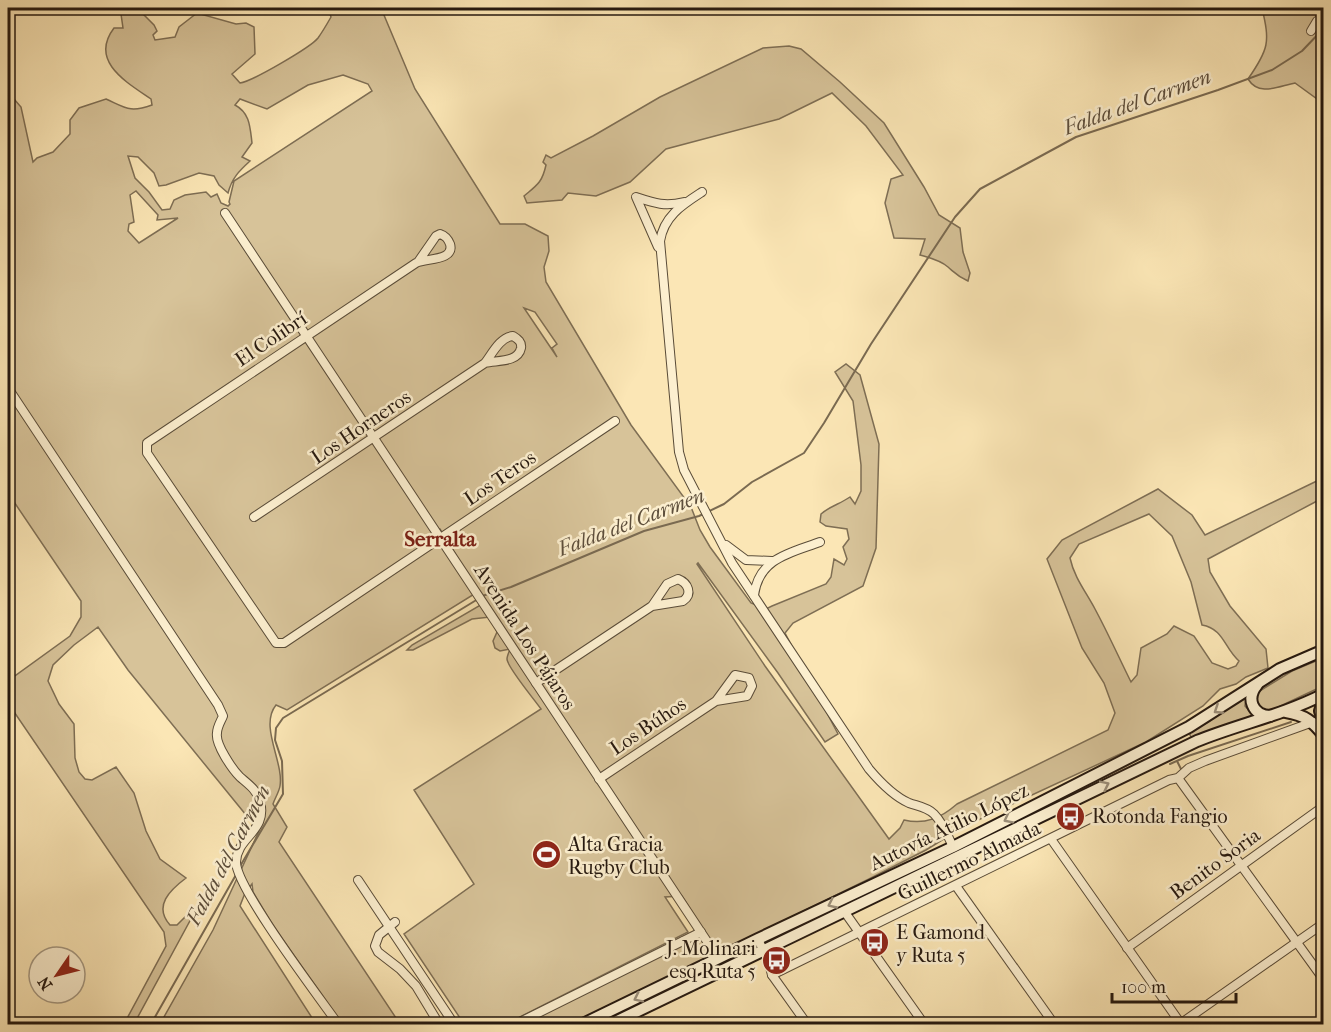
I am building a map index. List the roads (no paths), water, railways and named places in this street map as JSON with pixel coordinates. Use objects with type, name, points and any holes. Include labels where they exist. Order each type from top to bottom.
[{"type":"main road","name":"Autovía Atilio López","points":[[583,1024],[953,847],[1190,727],[1280,669],[1323,650]]},
{"type":"main road","points":[[1259,683],[1252,692],[1253,707],[1260,714],[1271,716]]},
{"type":"main road","name":"Autovía Atilio López","points":[[611,1024],[632,1020],[762,950],[1197,741],[1323,696]]},
{"type":"main road","points":[[1323,696],[1318,723],[1323,736]]},
{"type":"main road","points":[[1286,711],[1318,723]]},
{"type":"street","points":[[1311,31],[1323,16]]},
{"type":"street","points":[[702,192],[678,208],[668,220],[661,235],[660,251],[679,452],[684,470],[732,563],[869,769],[894,794],[933,813],[941,823],[953,847]]},
{"type":"street","points":[[660,251],[654,233],[636,197],[666,205],[691,199]]},
{"type":"street","name":"Avenida Los Pájaros","points":[[225,213],[718,958]]},
{"type":"street","name":"El Colibrí","points":[[284,643],[276,643],[147,453],[147,443],[418,261]]},
{"type":"street","name":"Los Horneros","points":[[254,517],[485,363],[502,340],[513,336],[518,339],[521,348],[513,358],[485,363]]},
{"type":"street","points":[[8,388],[218,705],[223,716],[216,733],[219,743],[239,776],[254,788],[260,799],[262,812],[259,825],[238,850],[236,863],[243,882],[266,921],[338,1024]]},
{"type":"street","name":"Los Teros","points":[[284,643],[615,421]]},
{"type":"street","points":[[722,542],[746,560],[773,561]]},
{"type":"street","points":[[754,595],[760,573],[773,561],[820,542]]},
{"type":"street","points":[[536,683],[652,606],[663,589],[673,581],[678,579],[684,581],[689,592],[687,598],[683,601],[652,606]]},
{"type":"street","name":"Los Búhos","points":[[599,778],[716,701],[735,675],[749,678],[752,686],[747,696],[716,701]]},
{"type":"street","name":"Guillermo Almada","points":[[772,975],[1169,780],[1178,778],[1195,765],[1318,723]]},
{"type":"street","points":[[1178,778],[1323,980]]},
{"type":"street","name":"Benito Soria","points":[[1127,948],[1323,806]]},
{"type":"street","points":[[1051,839],[1180,1024],[1323,923]]},
{"type":"street","points":[[358,880],[392,924],[454,1024]]},
{"type":"street","points":[[956,886],[1054,1024]]},
{"type":"street","points":[[844,910],[924,1024]]},
{"type":"street","points":[[392,924],[379,935],[375,946],[378,952],[400,969],[416,986],[439,1024]]},
{"type":"street","points":[[516,1024],[701,932]]},
{"type":"street","points":[[758,939],[772,975],[807,1024]]},
{"type":"waterway","name":"Falda del Carmen","points":[[482,596],[511,587],[644,531],[699,516],[724,504],[752,482],[804,453],[871,344],[955,217],[980,189],[1076,137],[1272,70],[1302,51],[1324,28]]},
{"type":"waterway","name":"Falda del Carmen","points":[[239,868],[283,794],[282,761],[275,740],[276,728],[283,718],[478,599]]},
{"type":"waterway","points":[[1170,764],[1291,722]]},
{"type":"waterway","points":[[1177,761],[1182,771]]},
{"type":"waterway","name":"Falda del Carmen","points":[[151,1024],[237,873]]},
{"type":"place","name":"Rotonda Fangio","points":[[1071,816]]},
{"type":"place","name":"Alta Gracia Rugby Club","points":[[547,855]]},
{"type":"place","name":"E Gamond y Ruta 5","points":[[875,943]]},
{"type":"place","name":"J. Molinari esq Ruta 5","points":[[777,960]]},
{"type":"district","name":"Serralta","points":[[440,539]]}]
